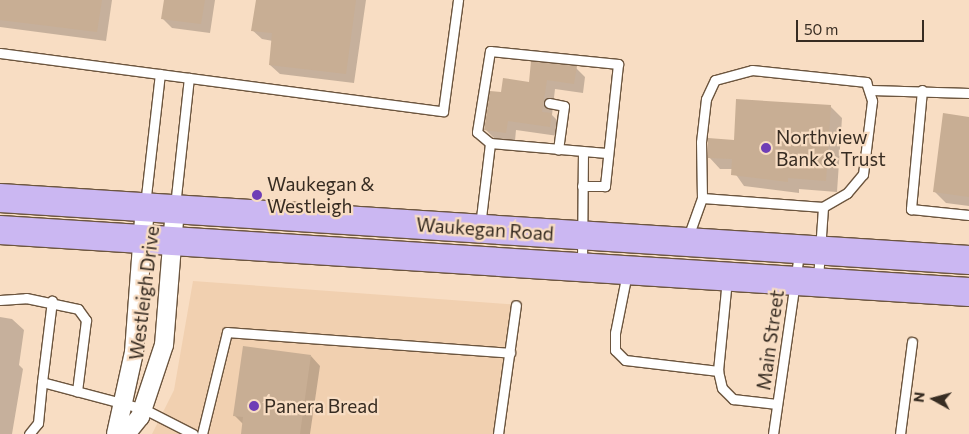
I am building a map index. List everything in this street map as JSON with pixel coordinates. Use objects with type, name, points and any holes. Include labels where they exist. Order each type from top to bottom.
[{"type":"main road","name":"Waukegan Road","points":[[0,198],[969,260]]},
{"type":"main road","name":"Waukegan Road","points":[[0,230],[969,292]]},
{"type":"main road","points":[[573,267],[574,234]]},
{"type":"street","name":"Westleigh Drive","points":[[116,434],[124,404],[144,239],[145,207]]},
{"type":"street","name":"Westleigh Drive","points":[[126,434],[144,409],[164,345],[175,209]]},
{"type":"lane","points":[[0,53],[442,111],[458,0]]},
{"type":"lane","points":[[582,186],[606,186],[607,153],[618,64],[498,49],[488,55],[477,121],[479,137],[490,143],[607,153]]},
{"type":"lane","points":[[686,241],[702,198],[701,142],[706,99],[714,80],[752,70],[856,78],[871,90],[922,90],[969,93]]},
{"type":"lane","points":[[145,207],[160,74]]},
{"type":"lane","points":[[175,209],[189,78]]},
{"type":"lane","points":[[702,198],[822,207],[847,193],[863,174],[871,90]]},
{"type":"lane","points":[[922,90],[910,209],[969,215]]},
{"type":"lane","points":[[549,104],[564,106],[558,150]]},
{"type":"lane","points":[[480,229],[490,143]]},
{"type":"lane","points":[[574,234],[582,186],[584,152]]},
{"type":"lane","points":[[807,282],[810,251],[822,207]]},
{"type":"lane","name":"Main Street","points":[[773,434],[777,404],[807,282],[810,251]]},
{"type":"lane","points":[[627,270],[615,350],[625,360],[718,371]]},
{"type":"lane","points":[[727,276],[718,371],[722,388],[733,399],[777,404]]},
{"type":"lane","points":[[0,300],[52,302],[78,309],[86,320],[77,391]]},
{"type":"lane","points":[[29,434],[38,423],[52,302]]},
{"type":"lane","points":[[498,434],[516,305]]},
{"type":"lane","points":[[202,434],[227,332],[510,353]]},
{"type":"lane","points":[[900,434],[912,342]]},
{"type":"lane","points":[[42,382],[144,409],[193,434]]},
{"type":"shaded area","points":[[193,281],[521,305],[504,434],[152,434],[174,390]]},
{"type":"building","points":[[0,0],[102,0],[97,32],[0,20]]},
{"type":"building","points":[[164,0],[205,0],[201,24],[161,19]]},
{"type":"building","points":[[256,0],[356,0],[346,74],[269,65],[272,33],[251,31]]},
{"type":"building","points":[[531,61],[577,66],[574,84],[547,80],[542,112],[552,113],[550,127],[508,121],[506,133],[484,130],[490,91],[501,92],[503,78],[529,82]]},
{"type":"building","name":"Northview Bank & Trust","points":[[736,99],[831,105],[826,181],[788,178],[788,182],[731,175],[732,159],[708,158],[708,138],[734,140]]},
{"type":"building","points":[[943,113],[969,117],[969,197],[933,192]]},
{"type":"building","points":[[243,346],[311,355],[300,434],[241,434],[243,417],[233,416]]},
{"type":"place","name":"Northview Bank & Trust","points":[[766,148]]},
{"type":"place","name":"Waukegan & Westleigh","points":[[257,195]]},
{"type":"place","name":"Panera Bread","points":[[254,406]]}]
